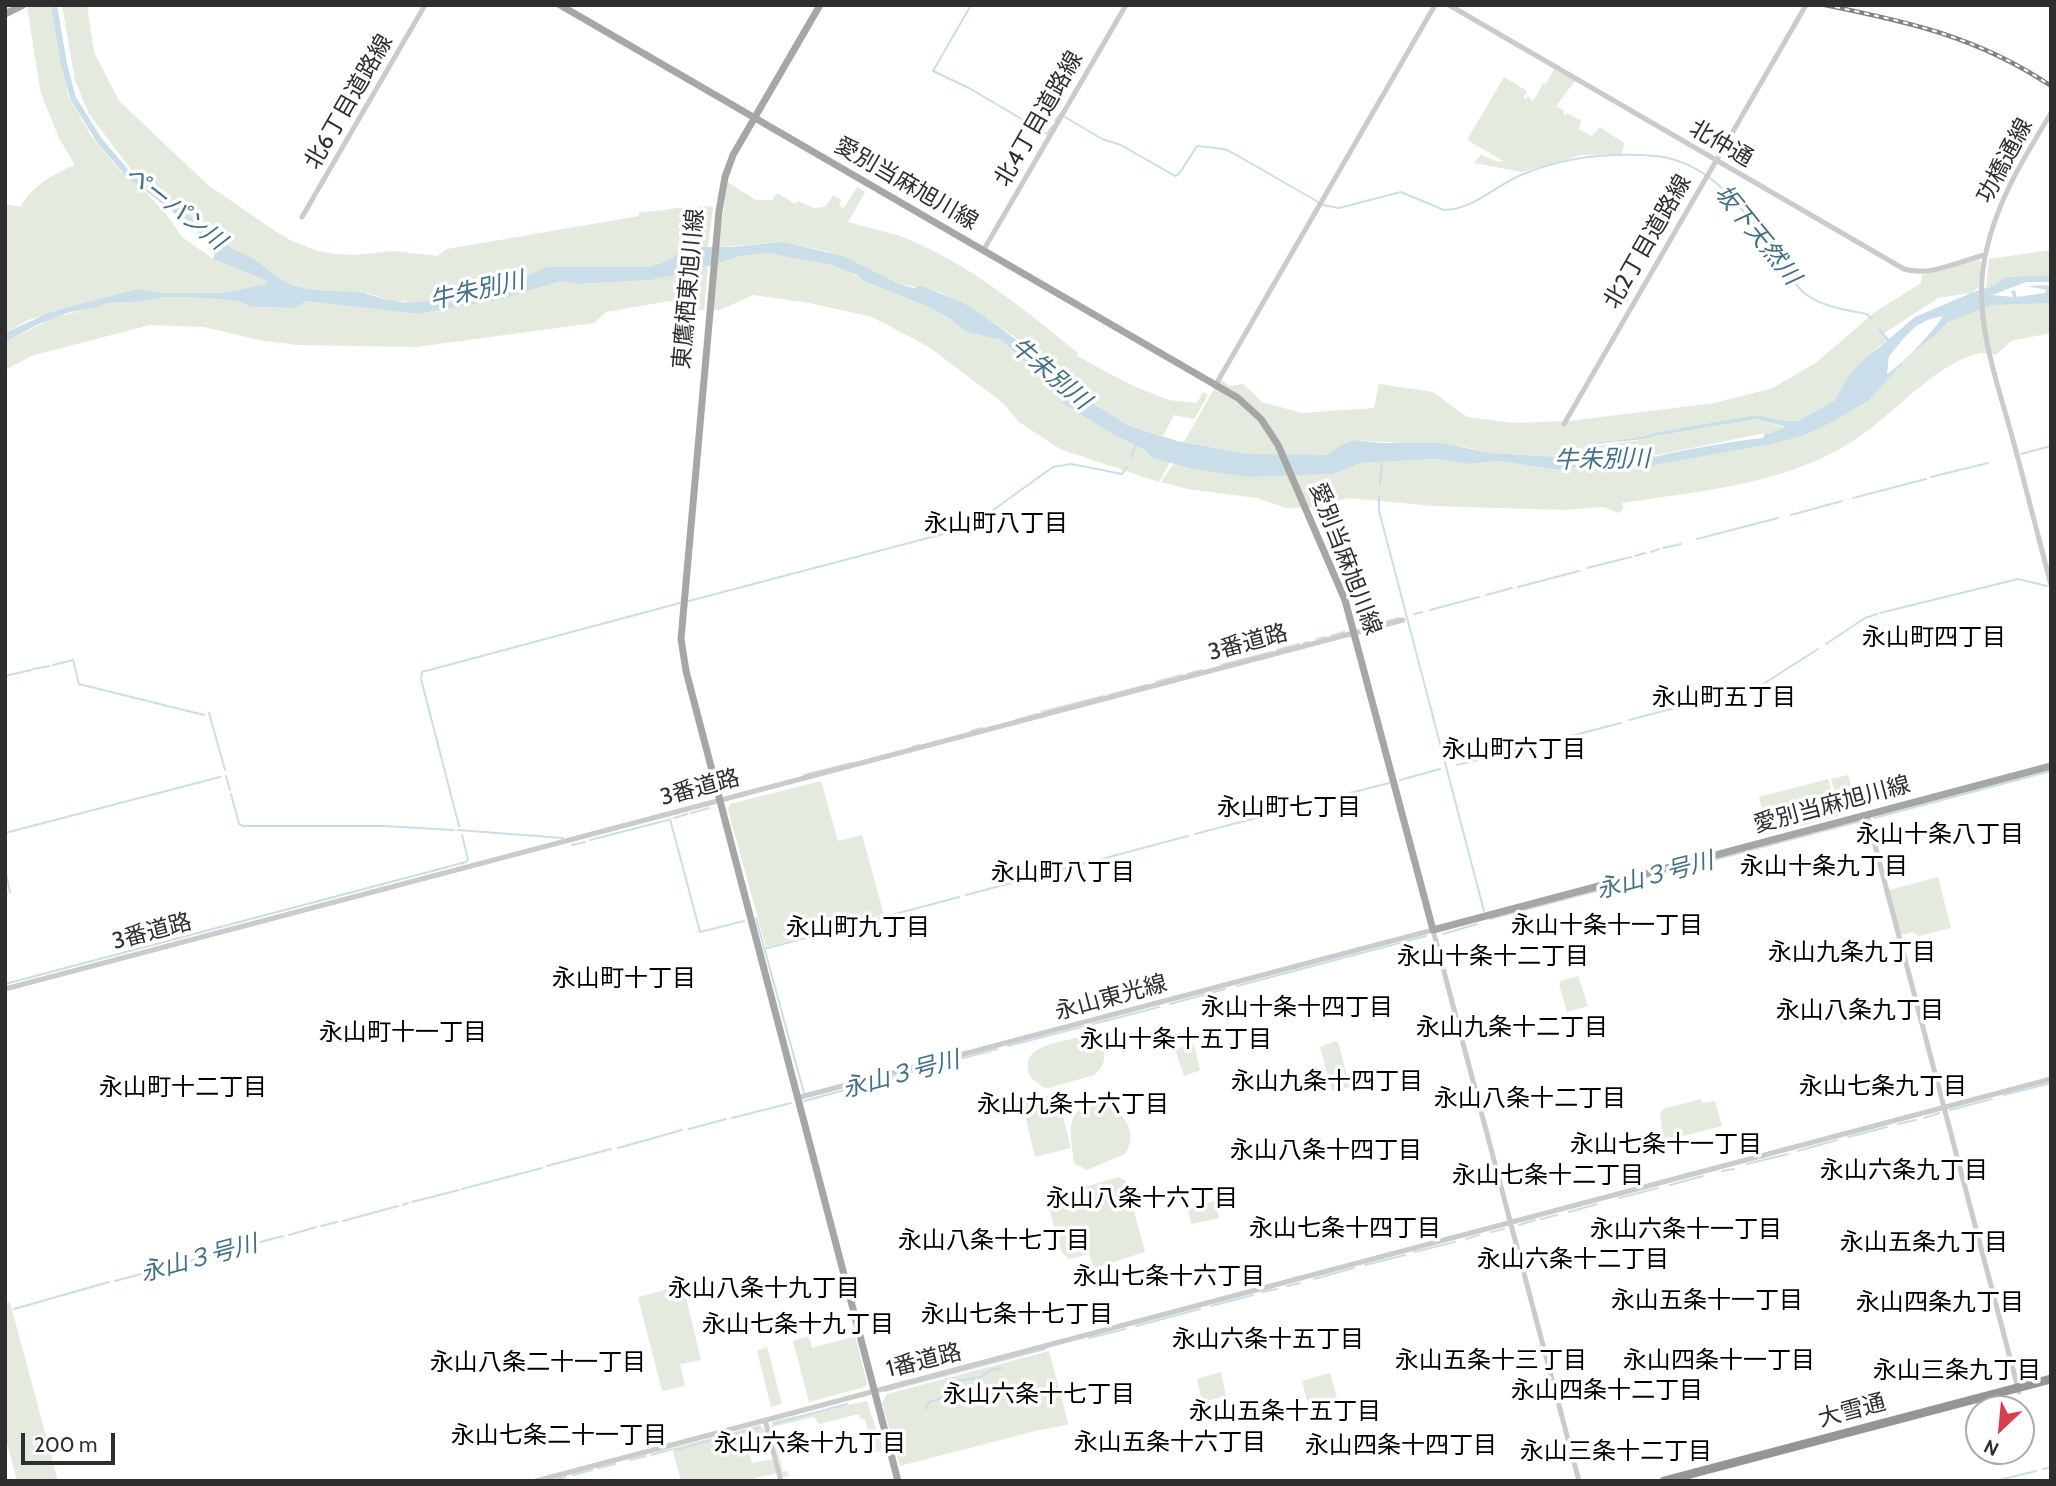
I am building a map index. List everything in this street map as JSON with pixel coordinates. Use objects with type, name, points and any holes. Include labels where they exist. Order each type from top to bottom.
[{"type":"highway","name":"大雪通","points":[[1682,1481],[2051,1381]]},
{"type":"highway","name":"大雪通","points":[[1664,1481],[2018,1390]]},
{"type":"main road","points":[[5,14],[23,5]]},
{"type":"main road","name":"愛別当麻旭川線","points":[[559,5],[1238,398],[1261,419],[1278,445],[1337,579],[1355,633],[1433,930],[2051,766]]},
{"type":"main road","name":"東鷹栖東旭川線","points":[[818,5],[753,118],[729,166],[716,219],[681,603],[681,639],[686,671],[719,801],[898,1481]]},
{"type":"street","name":"北6丁目道路線","points":[[302,217],[425,5]]},
{"type":"street","name":"北4丁目道路線","points":[[983,251],[1126,5]]},
{"type":"street","points":[[1215,386],[1435,5]]},
{"type":"street","name":"北仲通","points":[[1449,5],[1904,269],[1929,271],[1985,255]]},
{"type":"street","name":"北2丁目道路線","points":[[1564,424],[1806,5]]},
{"type":"street","name":"功橋通線","points":[[2051,113],[2006,191],[1996,216],[1985,255],[1982,310],[1987,343],[2051,584]]},
{"type":"street","name":"3番道路","points":[[5,989],[1404,620]]},
{"type":"street","points":[[1867,815],[2018,1390]]},
{"type":"street","points":[[1433,930],[1579,1481]]},
{"type":"street","name":"永山東光線","points":[[797,1098],[1433,930]]},
{"type":"street","name":"1番道路","points":[[536,1481],[2051,1079]]},
{"type":"street","points":[[765,1420],[781,1481]]},
{"type":"shaded area","points":[[51,5],[68,96],[92,137],[121,172],[135,181],[167,215],[182,237],[213,259],[267,281],[267,284],[222,293],[162,293],[135,289],[28,320],[5,333],[5,204],[21,207],[44,181],[75,165],[59,138],[41,94],[27,7]]},
{"type":"shaded area","points":[[62,5],[87,5],[94,52],[119,101],[208,185],[275,231],[317,251],[355,255],[393,251],[437,256],[447,249],[639,216],[639,212],[704,206],[713,207],[708,247],[686,247],[668,260],[647,267],[547,267],[524,277],[481,284],[476,289],[449,297],[414,303],[394,302],[368,293],[310,290],[287,283],[241,252],[227,253],[216,249],[180,217],[161,191],[133,172],[89,114],[75,81]]},
{"type":"shaded area","points":[[1554,69],[1575,81],[1556,106],[1564,111],[1563,114],[1567,113],[1582,121],[1578,129],[1592,136],[1600,127],[1625,144],[1621,154],[1581,155],[1522,172],[1474,163],[1481,155],[1499,162],[1504,161],[1467,140],[1504,77],[1527,91],[1523,97],[1526,99],[1528,96],[1533,102]]},
{"type":"shaded area","points":[[727,182],[756,200],[772,200],[777,193],[795,204],[798,201],[814,208],[825,207],[833,195],[841,200],[839,206],[844,208],[857,187],[865,192],[848,222],[905,238],[953,261],[1017,304],[1078,353],[1077,356],[1133,386],[1169,400],[1197,403],[1203,392],[1208,395],[1194,419],[1174,415],[1163,436],[1127,425],[1105,412],[1071,390],[1060,374],[1013,336],[983,315],[939,292],[897,283],[844,256],[782,242],[719,247]]},
{"type":"shaded area","points":[[2051,250],[2051,275],[2007,277],[1997,285],[1986,288],[1989,259]]},
{"type":"shaded area","points":[[769,253],[818,260],[842,268],[862,280],[931,308],[967,332],[1001,340],[1029,365],[1064,403],[1114,435],[1145,450],[1152,458],[1170,462],[1159,482],[1060,449],[1019,422],[1003,403],[929,347],[872,317],[810,303],[753,295],[720,310],[710,310],[715,264],[741,256]]},
{"type":"shaded area","points":[[1979,259],[1979,287],[1971,293],[1938,298],[1883,334],[1887,341],[1846,380],[1834,401],[1798,421],[1756,415],[1608,441],[1585,447],[1571,456],[1558,457],[1491,453],[1464,447],[1354,440],[1327,455],[1268,455],[1184,442],[1220,379],[1230,386],[1243,384],[1262,402],[1302,413],[1374,408],[1379,384],[1433,392],[1467,417],[1514,423],[1569,421],[1714,403],[1773,388],[1817,362],[1875,312],[1921,283],[1922,275]]},
{"type":"shaded area","points":[[708,267],[704,310],[669,301],[606,312],[594,323],[416,347],[297,345],[259,340],[204,327],[150,325],[31,356],[5,370],[5,342],[54,318],[107,303],[189,297],[239,301],[250,307],[296,308],[306,301],[417,314],[498,300],[561,281],[577,284],[651,280]]},
{"type":"shaded area","points":[[2051,303],[2051,333],[2011,341],[1996,355],[1980,353],[1950,366],[1866,432],[1839,449],[1780,474],[1749,482],[1622,503],[1623,509],[1619,513],[1604,507],[1565,510],[1433,506],[1348,498],[1320,507],[1286,508],[1257,498],[1188,489],[1161,482],[1174,463],[1248,477],[1334,474],[1360,463],[1437,459],[1466,464],[1499,461],[1557,470],[1565,467],[1610,470],[1643,467],[1767,445],[1869,400],[1913,352],[1948,322],[1968,312],[1982,309],[1982,304]]},
{"type":"shaded area","points":[[1756,419],[1786,428],[1769,434],[1633,460],[1612,460],[1596,456],[1584,459],[1574,457],[1595,447]]},
{"type":"shaded area","points":[[1848,775],[1857,807],[1840,811],[1831,779]]},
{"type":"shaded area","points":[[1828,779],[1839,816],[1769,834],[1759,797]]},
{"type":"shaded area","points":[[821,781],[838,841],[862,835],[884,915],[766,947],[728,810],[730,804]]},
{"type":"shaded area","points":[[1938,877],[1951,928],[1919,936],[1912,932],[1898,936],[1886,891]]},
{"type":"shaded area","points":[[1578,976],[1588,1006],[1567,1012],[1559,984]]},
{"type":"shaded area","points":[[1081,1037],[1095,1041],[1103,1051],[1103,1063],[1094,1075],[1049,1088],[1031,1078],[1028,1067],[1034,1052],[1042,1047]]},
{"type":"shaded area","points":[[1336,1041],[1350,1087],[1332,1091],[1320,1047]]},
{"type":"shaded area","points":[[1194,1044],[1200,1070],[1184,1076],[1175,1049]]},
{"type":"shaded area","points":[[1057,1093],[1071,1148],[1035,1157],[1022,1102]]},
{"type":"shaded area","points":[[1701,1099],[1703,1103],[1715,1101],[1722,1126],[1664,1141],[1660,1114],[1663,1109]]},
{"type":"shaded area","points":[[1096,1104],[1120,1115],[1126,1121],[1131,1136],[1125,1154],[1087,1170],[1074,1163],[1071,1126],[1078,1112]]},
{"type":"shaded area","points":[[1119,1177],[1126,1181],[1145,1252],[1094,1268],[1089,1254],[1069,1259],[1062,1253],[1046,1198]]},
{"type":"shaded area","points":[[1215,1201],[1219,1218],[1191,1224],[1188,1210],[1190,1207]]},
{"type":"shaded area","points":[[683,1285],[701,1360],[680,1364],[685,1386],[662,1391],[638,1297]]},
{"type":"shaded area","points":[[10,1302],[58,1481],[17,1481],[5,1436],[5,1303]]},
{"type":"shaded area","points":[[809,1336],[812,1348],[855,1336],[867,1383],[865,1387],[809,1402],[793,1341]]},
{"type":"shaded area","points":[[767,1347],[782,1404],[771,1407],[757,1351]]},
{"type":"shaded area","points":[[1049,1351],[1067,1425],[900,1466],[882,1403],[887,1394]]},
{"type":"shaded area","points":[[1221,1372],[1226,1396],[1202,1402],[1197,1379]]},
{"type":"shaded area","points":[[1330,1373],[1337,1397],[1308,1404],[1302,1381]]},
{"type":"shaded area","points":[[867,1401],[882,1448],[880,1451],[870,1453],[868,1443],[871,1442],[865,1419],[861,1419],[859,1414],[819,1424],[814,1417],[772,1427],[783,1472],[788,1471],[789,1476],[783,1477],[770,1427],[773,1425],[772,1421]]},
{"type":"shaded area","points":[[760,1425],[766,1432],[744,1437],[752,1463],[773,1459],[777,1473],[755,1478],[756,1481],[681,1481],[672,1448]]},
{"type":"water","name":"牛朱別川","points":[[783,242],[844,256],[897,283],[913,288],[922,286],[965,304],[983,315],[1042,359],[1060,375],[1071,390],[1127,425],[1177,441],[1249,454],[1327,455],[1354,440],[1440,443],[1491,453],[1558,457],[1571,456],[1594,443],[1756,415],[1798,421],[1834,401],[1860,363],[1887,341],[1878,330],[1880,328],[1889,339],[1915,317],[1996,285],[2007,277],[2051,275],[2051,282],[2026,282],[1992,295],[2013,297],[2011,291],[2015,290],[2017,297],[2045,293],[2047,290],[2027,286],[2051,285],[2051,303],[1991,305],[1948,322],[1913,352],[1869,400],[1802,436],[1767,445],[1643,467],[1610,470],[1565,467],[1558,470],[1499,461],[1466,464],[1437,459],[1360,463],[1334,474],[1248,477],[1194,469],[1152,458],[1145,450],[1114,435],[1063,403],[1029,365],[1001,340],[967,332],[931,308],[832,265],[769,253],[741,256],[651,280],[577,284],[561,281],[498,300],[417,314],[306,301],[296,308],[250,307],[239,301],[189,297],[107,303],[70,312],[5,342],[5,333],[48,313],[136,289],[162,293],[222,293],[267,284],[267,281],[213,259],[216,249],[242,253],[282,280],[296,286],[414,302],[463,294],[481,284],[524,277],[547,267],[647,267],[668,260],[686,247],[729,247]],"holes":[[[1943,316],[1917,348],[1887,374],[1889,356],[1904,338],[1916,326]],[[1756,419],[1786,427],[1765,433],[1763,438],[1711,445],[1645,459],[1575,457],[1587,448],[1597,445]]]},
{"type":"waterway","name":"ペーパン川","points":[[54,5],[73,98],[99,140],[127,173],[238,257]]},
{"type":"waterway","name":"坂下天然川","points":[[971,5],[933,71],[969,88],[1047,134],[1053,125]]},
{"type":"waterway","name":"坂下天然川","points":[[1055,121],[1060,114]]},
{"type":"waterway","name":"坂下天然川","points":[[1065,117],[1175,176],[1197,146],[1224,149],[1318,202]]},
{"type":"waterway","name":"坂下天然川","points":[[1323,205],[1339,208],[1401,192],[1444,210],[1455,209],[1475,202],[1521,175],[1570,160],[1621,155],[1656,156],[1677,160],[1695,168],[1727,193],[1803,292],[1826,304],[1867,314],[1871,318]]},
{"type":"waterway","points":[[1131,457],[1136,445]]},
{"type":"waterway","points":[[2021,454],[2051,446]]},
{"type":"waterway","points":[[1380,485],[1382,461]]},
{"type":"waterway","points":[[1931,477],[1988,463]]},
{"type":"waterway","points":[[689,601],[971,526],[1053,467],[1071,464],[1122,474],[1127,467]]},
{"type":"waterway","points":[[1853,498],[1926,479]]},
{"type":"waterway","points":[[1379,496],[1379,511],[1484,911]]},
{"type":"waterway","points":[[1791,515],[1842,501]]},
{"type":"waterway","points":[[1697,539],[1778,518]]},
{"type":"waterway","points":[[1663,548],[1681,544]]},
{"type":"waterway","points":[[1651,552],[1659,549]]},
{"type":"waterway","points":[[1635,556],[1645,553]]},
{"type":"waterway","points":[[1587,568],[1631,557]]},
{"type":"waterway","points":[[1518,587],[1579,571]]},
{"type":"waterway","points":[[1880,613],[2018,579],[2047,586]]},
{"type":"waterway","points":[[1486,595],[1512,588]]},
{"type":"waterway","points":[[1430,610],[1479,597]]},
{"type":"waterway","points":[[459,826],[421,679],[422,672],[680,603]]},
{"type":"waterway","points":[[1414,614],[1422,612]]},
{"type":"waterway","points":[[1826,644],[1865,618],[1877,614]]},
{"type":"waterway","points":[[1373,625],[1399,618]]},
{"type":"waterway","points":[[1331,636],[1344,632]]},
{"type":"waterway","points":[[1317,639],[1326,637]]},
{"type":"waterway","points":[[1304,643],[1308,642]]},
{"type":"waterway","points":[[1277,650],[1299,644]]},
{"type":"waterway","points":[[1701,701],[1760,686],[1818,649]]},
{"type":"waterway","points":[[1221,665],[1272,652]]},
{"type":"waterway","points":[[53,665],[73,660],[79,684],[204,715]]},
{"type":"waterway","points":[[33,669],[50,666]]},
{"type":"waterway","points":[[5,676],[31,670]]},
{"type":"waterway","points":[[1187,674],[1202,670]]},
{"type":"waterway","points":[[1156,682],[1182,675]]},
{"type":"waterway","points":[[1109,695],[1147,685]]},
{"type":"waterway","points":[[1042,712],[1104,696]]},
{"type":"waterway","points":[[1629,720],[1698,702]]},
{"type":"waterway","points":[[209,713],[225,770]]},
{"type":"waterway","points":[[1016,720],[1037,714]]},
{"type":"waterway","points":[[1457,765],[1621,723]]},
{"type":"waterway","points":[[971,731],[982,728]]},
{"type":"waterway","points":[[912,747],[919,745]]},
{"type":"waterway","points":[[804,775],[852,763]]},
{"type":"waterway","points":[[1400,780],[1440,769]]},
{"type":"waterway","name":"永山３号川","points":[[1874,818],[2051,771]]},
{"type":"waterway","points":[[226,776],[230,790]]},
{"type":"waterway","points":[[5,833],[220,777]]},
{"type":"waterway","points":[[1335,797],[1389,783]]},
{"type":"waterway","points":[[231,794],[239,824],[243,826],[384,826],[454,830]]},
{"type":"waterway","points":[[1195,834],[1332,798]]},
{"type":"waterway","points":[[691,813],[709,808]]},
{"type":"waterway","points":[[674,818],[687,814]]},
{"type":"waterway","points":[[670,819],[700,932],[744,921]]},
{"type":"waterway","points":[[590,840],[668,820]]},
{"type":"waterway","name":"永山３号川","points":[[1490,919],[1861,821]]},
{"type":"waterway","points":[[458,830],[563,838]]},
{"type":"waterway","points":[[5,984],[466,862],[468,859],[462,835]]},
{"type":"waterway","points":[[966,895],[1188,836]]},
{"type":"waterway","points":[[572,845],[585,842]]},
{"type":"waterway","points":[[5,870],[10,892]]},
{"type":"waterway","points":[[764,949],[959,897]]},
{"type":"waterway","points":[[756,918],[804,1093]]},
{"type":"waterway","name":"永山３号川","points":[[1443,934],[1477,924]]},
{"type":"waterway","name":"永山３号川","points":[[1237,986],[1426,936]]},
{"type":"waterway","name":"永山３号川","points":[[1170,1004],[1225,989]]},
{"type":"waterway","name":"永山３号川","points":[[1008,1046],[1159,1007]]},
{"type":"waterway","name":"永山３号川","points":[[804,1101],[997,1049]]},
{"type":"waterway","points":[[2004,1095],[2051,1083]]},
{"type":"waterway","points":[[1950,1110],[1992,1099]]},
{"type":"waterway","name":"永山３号川","points":[[732,1118],[791,1103]]},
{"type":"waterway","points":[[1924,1118],[1939,1113]]},
{"type":"waterway","name":"永山３号川","points":[[689,1129],[726,1119]]},
{"type":"waterway","points":[[1898,1124],[1916,1120]]},
{"type":"waterway","points":[[1848,1137],[1887,1127]]},
{"type":"waterway","name":"永山３号川","points":[[618,1148],[682,1130]]},
{"type":"waterway","points":[[1798,1151],[1837,1140]]},
{"type":"waterway","name":"永山３号川","points":[[547,1166],[611,1149]]},
{"type":"waterway","points":[[1747,1164],[1788,1154]]},
{"type":"waterway","name":"永山３号川","points":[[462,1189],[542,1168]]},
{"type":"waterway","points":[[1722,1171],[1734,1169]]},
{"type":"waterway","points":[[1670,1185],[1703,1176]]},
{"type":"waterway","points":[[1619,1198],[1658,1188]]},
{"type":"waterway","name":"永山３号川","points":[[412,1202],[459,1190]]},
{"type":"waterway","name":"永山３号川","points":[[403,1205],[408,1203]]},
{"type":"waterway","points":[[1569,1212],[1597,1204]]},
{"type":"waterway","name":"永山３号川","points":[[343,1221],[398,1206]]},
{"type":"waterway","points":[[1541,1219],[1557,1215]]},
{"type":"waterway","points":[[1519,1225],[1535,1220]]},
{"type":"waterway","name":"永山３号川","points":[[321,1226],[337,1222]]},
{"type":"waterway","name":"永山３号川","points":[[289,1235],[316,1227]]},
{"type":"waterway","points":[[1491,1232],[1504,1229]]},
{"type":"waterway","points":[[1466,1239],[1479,1235]]},
{"type":"waterway","name":"永山３号川","points":[[115,1281],[283,1236]]},
{"type":"waterway","points":[[1414,1252],[1455,1242]]},
{"type":"waterway","points":[[1365,1265],[1405,1255]]},
{"type":"waterway","points":[[1314,1279],[1354,1268]]},
{"type":"waterway","name":"永山３号川","points":[[14,1309],[109,1282]]},
{"type":"waterway","points":[[1287,1286],[1300,1283]]},
{"type":"waterway","points":[[1262,1292],[1277,1289]]},
{"type":"waterway","points":[[1211,1306],[1253,1295]]},
{"type":"waterway","points":[[1136,1326],[1200,1309]]},
{"type":"waterway","points":[[1089,1338],[1125,1329]]},
{"type":"waterway","points":[[885,1391],[1045,1349]]},
{"type":"waterway","points":[[926,1409],[929,1402],[940,1399],[952,1382],[982,1377],[991,1370],[1002,1368]]},
{"type":"waterway","points":[[773,1424],[847,1404]]},
{"type":"waterway","points":[[675,1450],[760,1427]]},
{"type":"waterway","points":[[651,1455],[672,1449]]},
{"type":"waterway","points":[[630,1460],[646,1456]]},
{"type":"waterway","points":[[598,1468],[615,1464]]},
{"type":"waterway","points":[[2043,1469],[2051,1467]]},
{"type":"waterway","points":[[573,1475],[592,1470]]},
{"type":"waterway","points":[[1995,1481],[2036,1471]]},
{"type":"waterway","points":[[551,1481],[566,1477]]},
{"type":"railway","points":[[1825,5],[1914,25],[1970,43],[2024,69],[2051,86]]},
{"type":"district","name":"永山町八丁目","points":[[996,524]]},
{"type":"district","name":"永山町四丁目","points":[[1934,638]]},
{"type":"district","name":"永山町五丁目","points":[[1724,698]]},
{"type":"district","name":"永山町六丁目","points":[[1514,750]]},
{"type":"district","name":"永山町七丁目","points":[[1289,808]]},
{"type":"district","name":"永山十条八丁目","points":[[1940,835]]},
{"type":"district","name":"永山十条九丁目","points":[[1824,867]]},
{"type":"district","name":"永山町八丁目","points":[[1063,873]]},
{"type":"district","name":"永山十条十一丁目","points":[[1607,926]]},
{"type":"district","name":"永山町九丁目","points":[[858,928]]},
{"type":"district","name":"永山九条九丁目","points":[[1852,953]]},
{"type":"district","name":"永山十条十二丁目","points":[[1493,957]]},
{"type":"district","name":"永山町十丁目","points":[[624,979]]},
{"type":"district","name":"永山十条十四丁目","points":[[1297,1008]]},
{"type":"district","name":"永山八条九丁目","points":[[1860,1011]]},
{"type":"district","name":"永山九条十二丁目","points":[[1512,1028]]},
{"type":"district","name":"永山町十一丁目","points":[[403,1033]]},
{"type":"district","name":"永山十条十五丁目","points":[[1176,1040]]},
{"type":"district","name":"永山九条十四丁目","points":[[1327,1082]]},
{"type":"district","name":"永山七条九丁目","points":[[1883,1087]]},
{"type":"district","name":"永山町十二丁目","points":[[183,1088]]},
{"type":"district","name":"永山八条十二丁目","points":[[1530,1099]]},
{"type":"district","name":"永山九条十六丁目","points":[[1073,1105]]},
{"type":"district","name":"永山七条十一丁目","points":[[1666,1145]]},
{"type":"district","name":"永山八条十四丁目","points":[[1326,1151]]},
{"type":"district","name":"永山六条九丁目","points":[[1904,1171]]},
{"type":"district","name":"永山七条十二丁目","points":[[1548,1176]]},
{"type":"district","name":"永山八条十六丁目","points":[[1142,1199]]},
{"type":"district","name":"永山七条十四丁目","points":[[1345,1229]]},
{"type":"district","name":"永山六条十一丁目","points":[[1686,1230]]},
{"type":"district","name":"永山八条十七丁目","points":[[994,1241]]},
{"type":"district","name":"永山五条九丁目","points":[[1924,1243]]},
{"type":"district","name":"永山六条十二丁目","points":[[1573,1260]]},
{"type":"district","name":"永山七条十六丁目","points":[[1169,1277]]},
{"type":"district","name":"永山八条十九丁目","points":[[764,1289]]},
{"type":"district","name":"永山五条十一丁目","points":[[1707,1301]]},
{"type":"district","name":"永山四条九丁目","points":[[1940,1303]]},
{"type":"district","name":"永山七条十七丁目","points":[[1017,1315]]},
{"type":"district","name":"永山七条十九丁目","points":[[798,1325]]},
{"type":"district","name":"永山六条十五丁目","points":[[1268,1340]]},
{"type":"district","name":"永山五条十三丁目","points":[[1491,1361]]},
{"type":"district","name":"永山四条十一丁目","points":[[1719,1361]]},
{"type":"district","name":"永山八条二十一丁目","points":[[538,1363]]},
{"type":"district","name":"永山三条九丁目","points":[[1957,1371]]},
{"type":"district","name":"永山四条十二丁目","points":[[1607,1391]]},
{"type":"district","name":"永山六条十七丁目","points":[[1039,1395]]},
{"type":"district","name":"永山五条十五丁目","points":[[1285,1412]]},
{"type":"district","name":"永山七条二十一丁目","points":[[559,1436]]},
{"type":"district","name":"永山五条十六丁目","points":[[1170,1443]]},
{"type":"district","name":"永山六条十九丁目","points":[[810,1444]]},
{"type":"district","name":"永山四条十四丁目","points":[[1401,1446]]},
{"type":"district","name":"永山三条十二丁目","points":[[1616,1452]]}]
